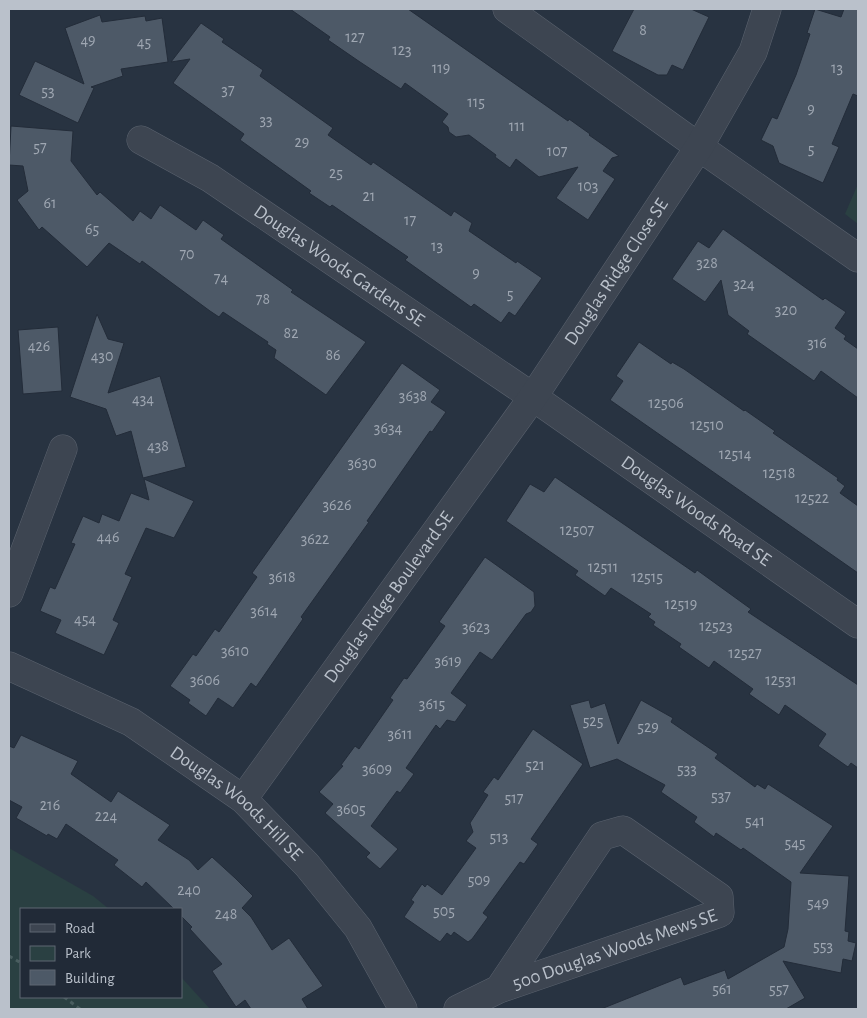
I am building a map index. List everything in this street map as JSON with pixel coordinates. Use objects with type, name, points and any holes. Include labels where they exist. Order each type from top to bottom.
[{"type":"street","points":[[506,9],[858,258]]},
{"type":"street","name":"Douglas Ridge Close SE","points":[[533,397],[699,147],[753,52],[767,9]]},
{"type":"street","name":"Douglas Woods Gardens SE","points":[[141,140],[210,178],[533,397]]},
{"type":"street","name":"Douglas Woods Road SE","points":[[533,397],[858,624]]},
{"type":"street","name":"Douglas Ridge Boulevard SE","points":[[243,799],[533,397]]},
{"type":"street","points":[[9,593],[63,449]]},
{"type":"street","name":"Douglas Woods Hill SE","points":[[9,666],[132,722],[243,799],[307,865],[358,928],[403,1009]]},
{"type":"street","name":"500 Douglas Woods Mews SE","points":[[458,1009],[499,989],[720,913],[719,897],[623,830],[602,836],[499,989]]},
{"type":"path","points":[[9,956],[20,962]]},
{"type":"path","points":[[65,998],[80,1009]]},
{"type":"green space","points":[[858,184],[858,224],[845,214]]},
{"type":"green space","points":[[9,848],[93,896],[108,908],[20,908],[20,998],[182,998],[182,978],[210,1009],[9,1009]]},
{"type":"building","points":[[290,9],[408,9],[568,121],[569,119],[619,156],[612,158],[603,171],[615,179],[588,220],[556,198],[578,167],[539,177],[516,159],[510,168],[469,135],[456,137],[449,132],[448,127],[442,122],[448,114],[405,83],[401,89],[360,62],[328,40],[330,37]]},
{"type":"building","points":[[634,9],[691,9],[709,17],[683,70],[672,65],[667,75],[658,75],[612,51]]},
{"type":"building","points":[[815,9],[841,17],[844,9],[858,9],[858,96],[853,94],[832,144],[839,147],[823,183],[779,163],[773,146],[761,140],[772,117],[777,119],[796,75],[810,34],[807,33]]},
{"type":"building","points":[[100,15],[102,22],[145,16],[146,21],[162,18],[168,62],[121,69],[123,76],[91,87],[94,88],[78,123],[19,95],[35,61],[84,84],[65,28]]},
{"type":"building","points":[[201,23],[224,39],[222,42],[263,70],[260,76],[333,128],[328,135],[371,165],[373,162],[451,216],[454,211],[472,223],[469,231],[542,278],[515,316],[509,312],[501,323],[474,304],[471,307],[405,260],[408,257],[332,205],[330,207],[309,193],[311,191],[240,140],[244,134],[173,83],[190,59],[171,62]]},
{"type":"building","points":[[11,126],[73,131],[71,161],[97,195],[100,192],[133,221],[140,211],[151,219],[160,205],[196,230],[203,220],[224,235],[221,239],[293,290],[291,292],[366,342],[326,395],[274,358],[276,350],[267,344],[268,342],[223,312],[219,317],[142,261],[140,264],[109,243],[87,267],[42,227],[39,230],[17,200],[28,191],[23,166],[9,165]]},
{"type":"building","points":[[723,229],[823,300],[825,298],[846,312],[835,328],[846,336],[844,339],[858,349],[858,398],[821,371],[814,381],[747,334],[749,331],[728,315],[721,280],[705,302],[672,279],[698,241],[709,248]]},
{"type":"building","points":[[97,314],[108,339],[124,343],[108,393],[160,376],[186,467],[143,478],[131,431],[116,436],[106,409],[70,397]]},
{"type":"building","points":[[58,327],[62,391],[23,394],[18,330]]},
{"type":"building","points":[[639,342],[671,364],[672,362],[684,369],[745,410],[775,431],[773,433],[838,478],[837,480],[845,486],[840,493],[858,506],[858,573],[610,400],[623,381],[616,376]]},
{"type":"building","points":[[402,363],[440,390],[431,402],[446,412],[432,432],[430,431],[367,521],[369,522],[301,617],[303,619],[256,687],[251,683],[233,708],[218,698],[206,716],[188,703],[190,700],[170,686],[193,654],[196,656],[215,629],[219,632],[257,577],[252,573]]},
{"type":"building","points":[[555,477],[695,573],[697,570],[751,609],[748,612],[858,685],[858,768],[851,763],[848,767],[818,746],[826,734],[785,705],[779,715],[749,694],[753,689],[714,661],[709,668],[679,647],[681,644],[653,625],[655,622],[648,617],[651,614],[611,588],[605,596],[575,575],[578,571],[506,521],[530,484],[544,492]]},
{"type":"building","points":[[144,479],[194,501],[174,538],[146,528],[125,574],[132,577],[113,620],[119,623],[104,655],[55,633],[61,620],[40,611],[50,587],[55,589],[75,544],[71,543],[83,516],[99,523],[102,514],[119,521],[131,493],[149,500]]},
{"type":"building","points":[[485,557],[534,592],[535,606],[531,612],[526,614],[492,660],[480,652],[451,693],[467,705],[455,722],[447,720],[440,729],[436,725],[406,768],[414,774],[400,793],[397,791],[371,826],[398,849],[380,869],[366,857],[370,853],[325,813],[333,804],[319,792],[343,766],[341,765],[355,746],[359,749],[393,700],[390,698],[404,678],[407,679],[445,626],[439,622]]},
{"type":"building","points":[[589,700],[591,708],[605,703],[618,744],[641,700],[673,718],[671,722],[718,754],[715,758],[755,787],[757,784],[765,789],[768,784],[833,826],[800,873],[849,876],[845,931],[849,932],[848,941],[856,943],[852,961],[843,959],[841,973],[783,961],[805,998],[786,1009],[601,1009],[681,977],[684,985],[725,970],[728,979],[784,947],[788,929],[791,882],[743,848],[741,850],[716,833],[714,837],[694,822],[697,817],[661,792],[665,785],[617,759],[590,768],[570,705]]},
{"type":"building","points":[[533,729],[583,764],[531,839],[538,844],[524,864],[520,862],[483,913],[488,917],[472,939],[468,942],[454,932],[451,936],[447,933],[440,942],[404,917],[414,902],[411,900],[422,884],[425,887],[427,884],[442,895],[476,848],[466,841],[473,832],[470,823],[488,795],[483,792],[494,777],[498,780]]},
{"type":"building","points":[[21,735],[78,761],[71,774],[111,802],[118,791],[170,825],[158,840],[189,860],[198,870],[212,857],[253,896],[242,908],[251,917],[272,950],[289,938],[323,986],[302,999],[308,1009],[251,1009],[245,1000],[236,1007],[212,971],[222,964],[190,929],[192,927],[182,917],[182,908],[173,908],[146,882],[142,887],[114,865],[118,860],[66,824],[57,839],[48,834],[47,836],[16,818],[22,807],[9,800],[9,746],[14,748]]}]
